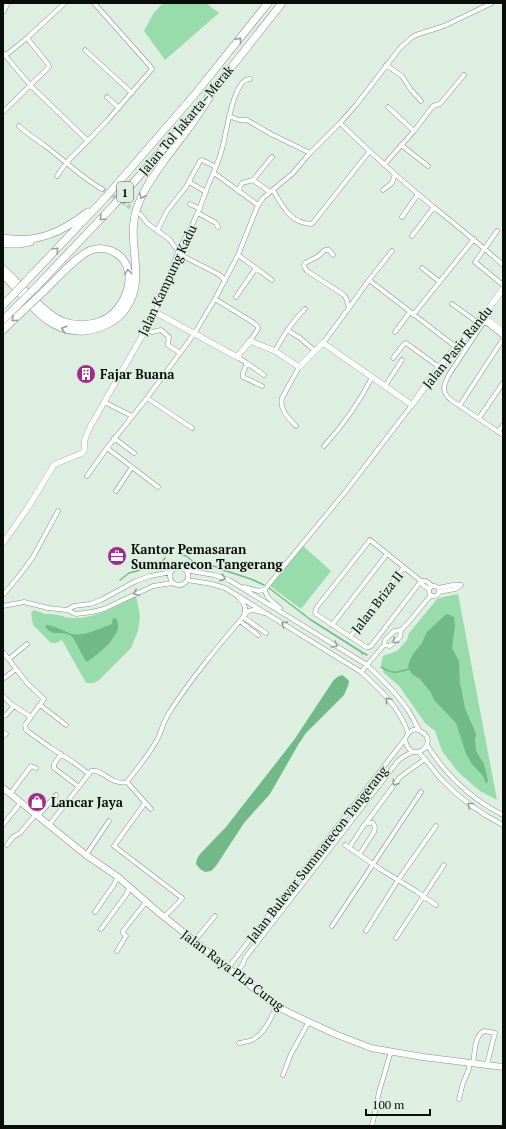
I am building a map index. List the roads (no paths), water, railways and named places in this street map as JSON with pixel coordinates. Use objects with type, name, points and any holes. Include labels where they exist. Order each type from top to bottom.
[{"type":"highway","name":"Jalan Tol Jakarta–Merak","points":[[3,305],[105,198],[196,94],[268,3]]},
{"type":"highway","name":"Jalan Tol Jakarta–Merak","points":[[3,320],[113,206],[211,94],[282,3]]},
{"type":"highway","points":[[3,275],[39,314],[54,325],[69,331],[87,332],[115,320],[126,309],[135,288],[136,274],[132,237],[137,206],[154,175],[211,94]]},
{"type":"highway","points":[[3,244],[19,244],[29,242],[63,229],[105,198]]},
{"type":"highway","points":[[3,238],[20,239],[41,237]]},
{"type":"highway","points":[[3,269],[40,305],[53,316],[74,325],[88,325],[102,321],[110,316],[126,295],[129,274],[127,265],[120,256],[103,248],[92,249],[77,259],[43,292],[25,309],[3,330]]},
{"type":"main road","name":"Jalan Raya PLP Curug","points":[[4,790],[86,855],[118,877],[164,917],[276,1006],[308,1023],[371,1048],[423,1057],[503,1066]]},
{"type":"street","points":[[65,3],[27,38],[5,54],[30,84],[88,142]]},
{"type":"street","points":[[57,176],[66,163],[88,142],[119,108],[152,68],[94,3]]},
{"type":"street","points":[[87,476],[106,448],[147,398],[194,334],[215,299],[238,255],[258,204],[263,198],[292,174],[310,153],[340,123],[356,105],[400,48],[416,35],[444,26],[492,3]]},
{"type":"street","points":[[3,12],[6,4]]},
{"type":"street","points":[[3,112],[49,67],[27,38]]},
{"type":"street","points":[[85,50],[132,93]]},
{"type":"street","points":[[386,65],[402,76],[411,90],[421,101]]},
{"type":"street","points":[[384,165],[414,131],[433,106],[440,104],[464,75]]},
{"type":"street","name":"Jalan Kampung Kadu","points":[[3,543],[27,510],[54,465],[84,451],[85,439],[90,427],[155,312],[178,252],[199,211],[216,167],[227,131],[234,98],[245,80],[250,79]]},
{"type":"street","points":[[107,98],[119,108]]},
{"type":"street","points":[[388,107],[414,131]]},
{"type":"street","points":[[229,116],[239,120],[247,120],[271,134],[310,153]]},
{"type":"street","points":[[340,123],[384,165],[503,264]]},
{"type":"street","points":[[19,126],[27,134],[44,145],[90,182],[102,189]]},
{"type":"street","points":[[401,145],[428,166]]},
{"type":"street","points":[[253,180],[271,191],[289,215],[302,223],[312,224],[369,152]]},
{"type":"street","points":[[238,191],[244,182],[253,180],[272,157]]},
{"type":"street","points":[[156,231],[169,208],[180,196],[189,182],[200,161],[202,160],[216,167]]},
{"type":"street","points":[[214,172],[238,191],[258,204]]},
{"type":"street","points":[[383,190],[392,183],[395,174]]},
{"type":"street","points":[[189,182],[206,192]]},
{"type":"street","points":[[402,217],[418,194]]},
{"type":"street","points":[[190,204],[216,223],[218,227]]},
{"type":"street","points":[[412,236],[434,207]]},
{"type":"street","points":[[140,214],[156,231],[167,237],[181,255],[219,274],[224,281]]},
{"type":"street","points":[[497,231],[475,262],[503,285]]},
{"type":"street","points":[[395,332],[440,282],[474,239]]},
{"type":"street","points":[[333,255],[329,250],[325,250],[317,257],[305,263],[304,266],[307,271],[344,295],[349,308]]},
{"type":"street","points":[[296,426],[285,413],[280,403],[299,367],[323,343],[392,251]]},
{"type":"street","points":[[238,255],[272,280]]},
{"type":"street","points":[[236,297],[256,268]]},
{"type":"street","points":[[422,268],[440,282]]},
{"type":"street","points":[[369,280],[456,347]]},
{"type":"street","name":"Jalan Pasir Randu","points":[[412,405],[439,367],[483,316],[503,289]]},
{"type":"street","points":[[215,299],[258,327],[237,357]]},
{"type":"street","points":[[452,304],[477,322]]},
{"type":"street","points":[[274,351],[287,330],[304,309]]},
{"type":"street","points":[[155,312],[237,357],[264,375]]},
{"type":"street","points":[[483,316],[503,332]]},
{"type":"street","points":[[503,336],[487,323],[483,324],[450,373],[444,386],[445,393],[503,435]]},
{"type":"street","points":[[146,329],[152,332],[161,330],[169,336],[168,345],[180,353]]},
{"type":"street","points":[[287,330],[300,338],[315,351]]},
{"type":"street","points":[[460,405],[503,339]]},
{"type":"street","points":[[250,340],[274,351],[299,367]]},
{"type":"street","points":[[240,586],[258,591],[265,589],[346,491],[412,405],[323,343]]},
{"type":"street","points":[[393,358],[406,343],[439,367]]},
{"type":"street","points":[[384,386],[402,360]]},
{"type":"street","points":[[247,363],[243,376],[262,386]]},
{"type":"street","points":[[324,446],[336,434],[356,407],[372,377]]},
{"type":"street","points":[[479,418],[503,383]]},
{"type":"street","points":[[147,398],[192,428]]},
{"type":"street","points":[[104,402],[132,416]]},
{"type":"street","points":[[498,432],[503,425]]},
{"type":"street","points":[[114,438],[134,452]]},
{"type":"street","points":[[106,448],[158,488]]},
{"type":"street","points":[[116,491],[132,467]]},
{"type":"street","points":[[3,595],[33,557],[58,511]]},
{"type":"street","points":[[384,646],[390,646],[400,636],[401,630],[431,595],[435,596],[438,590],[434,586],[430,588],[423,585],[422,581],[370,540],[317,607],[316,614],[366,647],[369,647],[422,581]]},
{"type":"street","points":[[332,625],[387,554]]},
{"type":"street","name":"Jalan Briza II","points":[[350,637],[404,567]]},
{"type":"street","points":[[67,610],[74,606],[90,604],[101,600],[143,578],[172,572],[177,568],[214,575],[240,586],[366,665],[385,681],[396,694],[408,710],[419,730]]},
{"type":"street","points":[[3,606],[24,602],[48,608],[67,610],[76,614],[92,612],[104,609],[153,586],[173,583],[182,585],[187,580],[188,576],[185,570]]},
{"type":"street","points":[[172,572],[171,579],[173,583]]},
{"type":"street","points":[[187,580],[212,584],[225,588],[361,672],[389,699],[405,724],[408,733],[413,730],[424,732],[427,737],[427,745],[424,750],[412,752],[406,747],[405,739]]},
{"type":"street","points":[[430,588],[431,595]]},
{"type":"street","points":[[265,589],[267,595],[286,614]]},
{"type":"street","points":[[234,593],[244,604],[245,609],[243,617]]},
{"type":"street","points":[[49,825],[89,774],[95,770],[115,781],[121,783],[127,782],[146,757],[159,736],[162,726],[170,712],[207,659],[248,611],[253,610],[268,614]]},
{"type":"street","points":[[243,617],[266,633]]},
{"type":"street","points":[[240,621],[258,635]]},
{"type":"street","points":[[361,672],[384,646],[385,640],[394,631],[401,630]]},
{"type":"street","points":[[8,659],[27,644]]},
{"type":"street","points":[[3,652],[27,683],[44,698],[25,725],[26,730],[89,774]]},
{"type":"street","points":[[3,679],[16,669]]},
{"type":"street","points":[[3,696],[14,706],[31,717]]},
{"type":"street","points":[[40,705],[66,725]]},
{"type":"street","points":[[3,716],[6,715],[14,706]]},
{"type":"street","points":[[3,732],[6,734],[3,737]]},
{"type":"street","name":"Jalan Bulevar Summarecon Tangerang","points":[[228,968],[364,793],[408,733]]},
{"type":"street","points":[[427,745],[446,771],[461,787],[479,801],[503,815]]},
{"type":"street","name":"Jalan Bulevar Summarecon Tangerang","points":[[235,974],[243,964],[245,958],[398,761],[412,752]]},
{"type":"street","points":[[418,752],[455,794],[474,808],[503,825]]},
{"type":"street","points":[[60,754],[54,764],[54,768],[79,787]]},
{"type":"street","points":[[425,759],[400,776],[366,823],[347,846],[373,865],[436,905]]},
{"type":"street","points":[[10,794],[31,766],[36,768]]},
{"type":"street","points":[[127,782],[151,809]]},
{"type":"street","points":[[332,926],[421,792]]},
{"type":"street","points":[[364,793],[370,797]]},
{"type":"street","points":[[7,845],[13,837],[20,833],[56,795]]},
{"type":"street","points":[[3,825],[21,802]]},
{"type":"street","points":[[145,803],[114,846],[182,898],[164,917]]},
{"type":"street","points":[[86,855],[109,821]]},
{"type":"street","points":[[359,855],[375,829],[373,823],[366,823]]},
{"type":"street","points":[[366,931],[398,880],[436,826]]},
{"type":"street","points":[[396,938],[444,865]]},
{"type":"street","points":[[302,873],[307,878]]},
{"type":"street","points":[[95,912],[118,877]]},
{"type":"street","points":[[101,929],[126,895],[130,887]]},
{"type":"street","points":[[117,951],[126,936],[123,931],[146,902]]},
{"type":"street","points":[[193,940],[197,938],[214,916]]},
{"type":"street","points":[[239,954],[245,958]]},
{"type":"street","points":[[239,1043],[250,1041],[263,1030],[276,1006]]},
{"type":"street","points":[[284,1075],[292,1054],[308,1023]]},
{"type":"street","points":[[458,1099],[469,1069],[479,1034],[484,1030],[495,1033],[487,1064]]},
{"type":"street","points":[[372,1126],[379,1092],[391,1051]]},
{"type":"waterway","points":[[179,554],[186,556],[194,562],[217,567],[264,585]]},
{"type":"waterway","points":[[120,580],[129,573],[160,564],[165,558]]},
{"type":"waterway","points":[[269,588],[311,620],[363,653]]},
{"type":"waterway","points":[[362,654],[367,655]]},
{"type":"waterway","points":[[381,667],[388,671],[394,672],[409,669]]},
{"type":"tunnel","points":[[102,189],[136,211]]},
{"type":"place","name":"Fajar Buana","points":[[86,374]]},
{"type":"place","name":"Kantor Pemasaran Summarecon Tangerang","points":[[117,556]]},
{"type":"place","name":"Lancar Jaya","points":[[37,802]]}]
